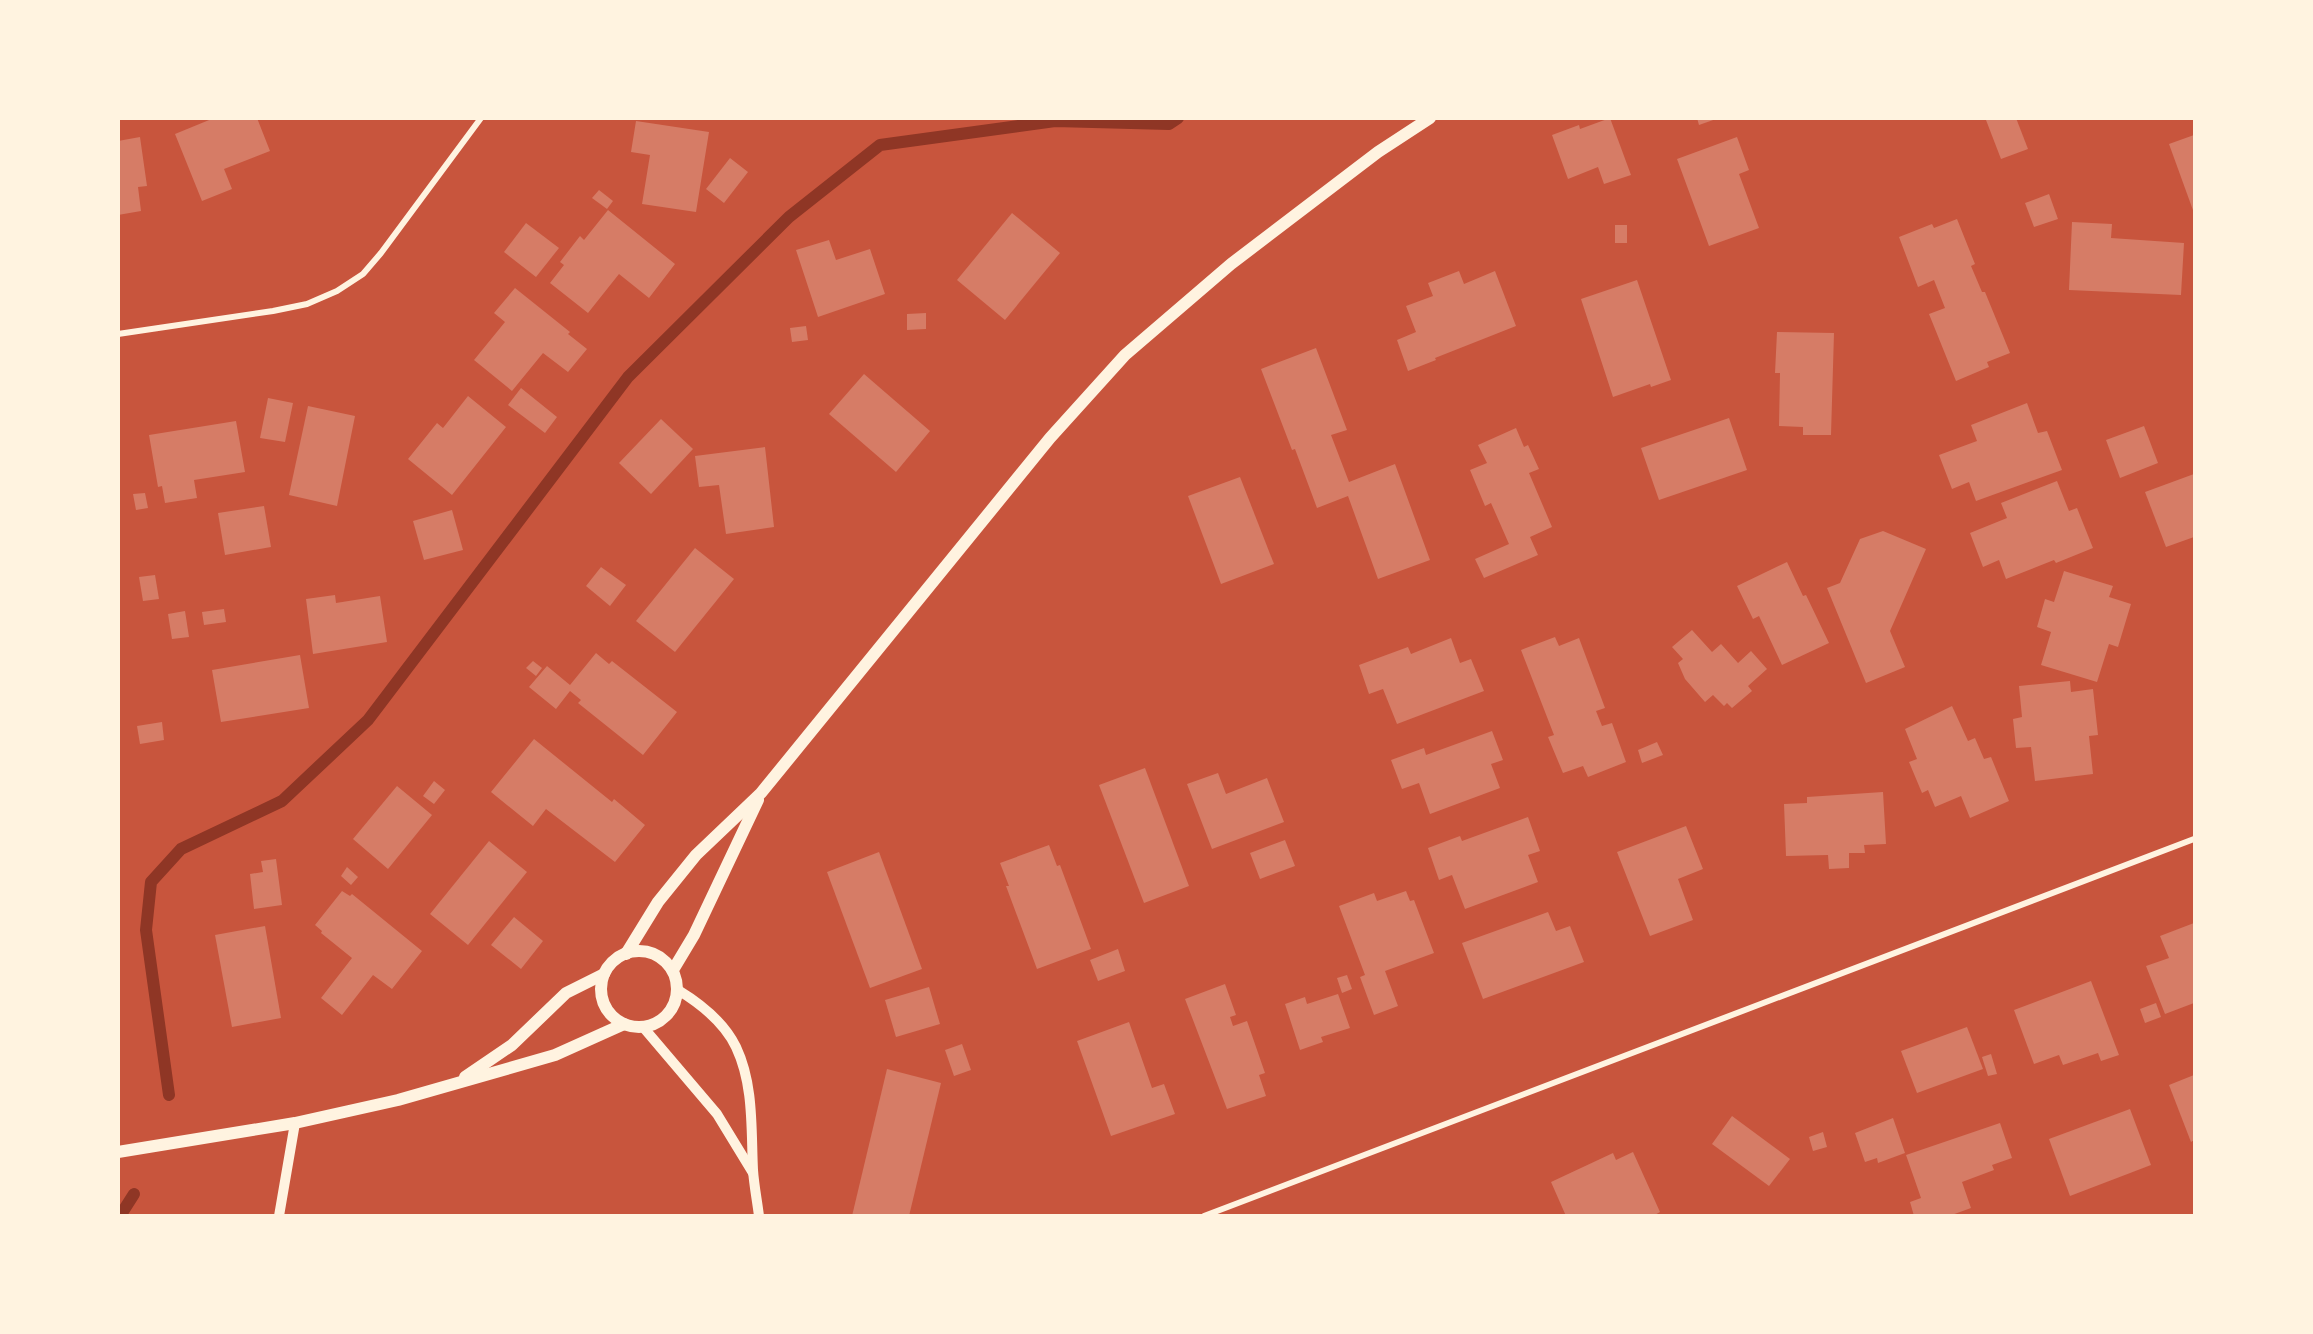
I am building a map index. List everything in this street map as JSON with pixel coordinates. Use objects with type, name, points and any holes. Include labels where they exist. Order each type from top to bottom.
[{"type":"main road","points":[[626,954],[658,902],[696,855],[761,793],[1043,447],[1125,356],[1230,264],[1378,152],[1430,118]]},
{"type":"main road","points":[[673,970],[694,935],[761,793]]},
{"type":"main road","points":[[647,952],[666,962],[673,970],[678,990],[673,1008],[668,1015],[652,1025],[643,1027],[624,1024],[610,1015],[602,999],[604,974],[613,961],[626,954],[647,952]]},
{"type":"main road","points":[[456,1083],[512,1045],[566,993],[604,974]]},
{"type":"main road","points":[[118,1152],[295,1123],[398,1100],[555,1055],[624,1024]]},
{"type":"street","points":[[118,334],[273,311],[307,304],[337,291],[363,274],[381,253],[482,118]]},
{"type":"street","points":[[1204,1215],[2194,839]]},
{"type":"street","points":[[678,990],[706,1009],[736,1046],[746,1075],[751,1112],[753,1173],[759,1215]]},
{"type":"street","points":[[643,1027],[717,1114],[753,1173]]},
{"type":"street","points":[[279,1215],[295,1123]]},
{"type":"building","points":[[214,118],[257,118],[270,151],[224,169],[232,189],[202,201],[175,134]]},
{"type":"building","points":[[1610,118],[1631,175],[1604,184],[1598,167],[1568,179],[1552,135],[1579,125],[1580,129]]},
{"type":"building","points":[[1697,118],[1716,118],[1716,119],[1699,125]]},
{"type":"building","points":[[2016,118],[2028,149],[2001,159],[1986,120]]},
{"type":"building","points":[[636,121],[709,132],[696,212],[642,204],[650,155],[631,152]]},
{"type":"building","points":[[2194,135],[2194,213],[2169,144]]},
{"type":"building","points":[[140,137],[147,186],[138,187],[141,211],[118,215],[118,141]]},
{"type":"building","points":[[1737,137],[1749,170],[1739,174],[1759,228],[1709,246],[1677,159]]},
{"type":"building","points":[[730,158],[748,172],[724,203],[706,189]]},
{"type":"building","points":[[599,190],[613,201],[607,209],[592,198]]},
{"type":"building","points":[[2049,194],[2058,219],[2034,227],[2025,203]]},
{"type":"building","points":[[608,210],[675,264],[649,298],[619,274],[588,313],[550,283],[564,265],[560,262],[580,236],[584,240]]},
{"type":"building","points":[[1012,213],[1060,253],[1005,320],[957,280]]},
{"type":"building","points":[[1957,219],[1975,264],[1971,266],[1982,292],[1985,292],[2010,353],[1987,362],[1989,367],[1956,381],[1929,314],[1945,308],[1934,280],[1918,287],[1899,237],[1932,224],[1934,228]]},
{"type":"building","points":[[2072,222],[2112,224],[2111,238],[2184,243],[2181,295],[2069,290]]},
{"type":"building","points":[[526,223],[559,248],[536,277],[504,252]]},
{"type":"building","points":[[1615,225],[1627,225],[1627,243],[1615,243]]},
{"type":"building","points":[[829,240],[836,260],[870,249],[885,294],[818,317],[796,250]]},
{"type":"building","points":[[1459,271],[1464,284],[1495,271],[1516,326],[1408,371],[1397,340],[1416,332],[1406,306],[1433,296],[1428,283]]},
{"type":"building","points":[[1637,280],[1671,380],[1651,387],[1650,384],[1613,397],[1581,299]]},
{"type":"building","points":[[515,288],[570,332],[568,334],[587,349],[568,372],[543,353],[512,391],[474,360],[505,322],[494,313]]},
{"type":"building","points":[[926,313],[926,329],[907,330],[907,314]]},
{"type":"building","points":[[806,326],[808,340],[792,342],[790,328]]},
{"type":"building","points":[[1777,332],[1834,333],[1831,435],[1803,435],[1803,427],[1779,426],[1780,373],[1775,373]]},
{"type":"building","points":[[1316,348],[1347,430],[1331,435],[1349,482],[1395,464],[1430,560],[1378,579],[1348,496],[1317,508],[1261,369]]},
{"type":"building","points":[[864,374],[930,431],[896,472],[829,414]]},
{"type":"building","points":[[521,388],[557,417],[545,433],[508,405]]},
{"type":"building","points":[[468,396],[506,427],[452,495],[408,459],[437,423],[443,428]]},
{"type":"building","points":[[268,398],[293,403],[285,442],[260,438]]},
{"type":"building","points":[[2027,403],[2038,433],[2047,431],[2062,470],[1976,501],[1969,482],[1952,489],[1939,455],[1977,441],[1971,425]]},
{"type":"building","points":[[308,406],[355,416],[337,506],[289,495]]},
{"type":"building","points":[[1729,418],[1747,470],[1659,500],[1641,448]]},
{"type":"building","points":[[661,419],[693,449],[651,494],[619,463]]},
{"type":"building","points":[[236,421],[245,472],[194,480],[197,498],[165,503],[162,486],[158,487],[149,435]]},
{"type":"building","points":[[2144,426],[2158,463],[2120,478],[2106,440]]},
{"type":"building","points":[[1516,428],[1524,447],[1528,445],[1539,469],[1529,473],[1552,527],[1530,537],[1538,555],[1484,578],[1475,559],[1509,544],[1491,503],[1485,506],[1470,470],[1487,463],[1478,445]]},
{"type":"building","points":[[765,447],[774,527],[726,534],[719,485],[699,487],[695,456]]},
{"type":"building","points":[[2194,474],[2194,537],[2166,547],[2145,492]]},
{"type":"building","points":[[1240,477],[1274,564],[1221,584],[1188,496]]},
{"type":"building","points":[[2057,481],[2069,511],[2077,508],[2093,548],[2006,579],[1999,560],[1983,567],[1970,533],[2007,518],[2001,503]]},
{"type":"building","points":[[145,493],[148,508],[136,510],[133,494]]},
{"type":"building","points":[[264,506],[271,547],[225,555],[218,513]]},
{"type":"building","points":[[452,510],[463,550],[424,560],[413,521]]},
{"type":"building","points":[[1883,531],[1926,549],[1890,631],[1905,667],[1866,683],[1827,588],[1840,583],[1860,539]]},
{"type":"building","points":[[695,548],[734,579],[675,652],[636,621]]},
{"type":"building","points":[[1787,562],[1829,643],[1782,665],[1759,616],[1753,619],[1737,586]]},
{"type":"building","points":[[601,567],[626,585],[610,606],[586,586]]},
{"type":"building","points":[[2064,571],[2113,586],[2109,597],[2131,604],[2118,647],[2109,644],[2097,682],[2041,665],[2051,632],[2037,627],[2045,599],[2054,602]]},
{"type":"building","points":[[155,575],[159,599],[143,601],[139,577]]},
{"type":"building","points":[[335,595],[336,603],[380,596],[387,642],[313,654],[306,599]]},
{"type":"building","points":[[224,609],[226,622],[204,625],[202,612]]},
{"type":"building","points":[[185,611],[189,637],[172,639],[168,614]]},
{"type":"building","points":[[1692,630],[1712,652],[1721,644],[1738,663],[1751,651],[1767,669],[1748,686],[1752,691],[1732,708],[1727,703],[1724,706],[1713,695],[1705,702],[1685,679],[1678,663],[1683,659],[1672,647]]},
{"type":"building","points":[[1555,637],[1559,646],[1579,638],[1605,708],[1596,711],[1602,726],[1612,723],[1626,762],[1588,777],[1583,766],[1563,773],[1548,737],[1554,735],[1521,650]]},
{"type":"building","points":[[1451,638],[1460,663],[1471,659],[1484,691],[1397,724],[1383,689],[1369,694],[1359,665],[1408,647],[1411,654]]},
{"type":"building","points":[[596,653],[609,664],[612,661],[677,712],[643,755],[578,703],[581,700],[570,691],[556,709],[529,687],[547,666],[570,685]]},
{"type":"building","points":[[300,655],[309,708],[221,722],[212,670]]},
{"type":"building","points":[[533,661],[542,668],[536,676],[526,668]]},
{"type":"building","points":[[2070,681],[2071,692],[2093,689],[2098,735],[2089,736],[2093,774],[2035,781],[2031,747],[2016,748],[2013,719],[2022,717],[2019,686]]},
{"type":"building","points":[[1952,706],[1968,741],[1975,738],[1984,759],[1991,757],[2009,801],[1970,818],[1961,796],[1935,807],[1928,790],[1922,793],[1909,762],[1917,759],[1905,729]]},
{"type":"building","points":[[162,722],[164,740],[140,744],[137,726]]},
{"type":"building","points":[[1492,731],[1503,760],[1491,764],[1500,788],[1430,814],[1419,783],[1402,789],[1391,760],[1424,748],[1426,755]]},
{"type":"building","points":[[534,739],[612,802],[614,799],[645,825],[615,862],[546,809],[533,826],[491,792]]},
{"type":"building","points":[[1657,742],[1663,755],[1642,763],[1638,750]]},
{"type":"building","points":[[1145,768],[1189,886],[1144,903],[1099,785]]},
{"type":"building","points":[[1218,773],[1226,794],[1267,778],[1284,822],[1212,849],[1187,784]]},
{"type":"building","points":[[434,781],[445,790],[434,804],[423,796]]},
{"type":"building","points":[[397,786],[432,815],[388,869],[353,839]]},
{"type":"building","points":[[1883,792],[1886,844],[1864,845],[1865,853],[1849,853],[1849,868],[1829,869],[1828,855],[1786,856],[1784,804],[1807,803],[1807,797]]},
{"type":"building","points":[[1528,817],[1540,851],[1528,855],[1538,882],[1465,909],[1452,875],[1439,880],[1428,848],[1460,836],[1462,841]]},
{"type":"building","points":[[1686,826],[1703,869],[1678,879],[1693,920],[1650,936],[1617,852]]},
{"type":"building","points":[[1285,840],[1295,866],[1260,879],[1250,853]]},
{"type":"building","points":[[489,841],[527,872],[468,945],[430,914]]},
{"type":"building","points":[[1049,845],[1057,866],[1060,865],[1091,949],[1037,969],[1006,886],[1009,886],[1000,863]]},
{"type":"building","points":[[879,852],[922,969],[870,988],[827,872]]},
{"type":"building","points":[[276,859],[282,905],[254,909],[250,874],[263,872],[261,861]]},
{"type":"building","points":[[347,867],[358,877],[351,885],[341,876]]},
{"type":"building","points":[[342,891],[350,896],[352,894],[422,951],[392,989],[373,975],[342,1015],[321,998],[352,958],[321,933],[322,931],[315,925]]},
{"type":"building","points":[[1406,891],[1410,901],[1414,900],[1434,953],[1385,971],[1398,1006],[1374,1015],[1360,977],[1365,975],[1339,906],[1374,893],[1377,901]]},
{"type":"building","points":[[1548,912],[1556,931],[1570,926],[1584,962],[1483,999],[1462,943]]},
{"type":"building","points":[[514,917],[543,941],[521,969],[491,945]]},
{"type":"building","points":[[2194,923],[2194,1003],[2165,1014],[2146,966],[2169,958],[2160,936]]},
{"type":"building","points":[[265,926],[281,1018],[232,1027],[215,935]]},
{"type":"building","points":[[1118,949],[1125,971],[1098,981],[1090,960]]},
{"type":"building","points":[[1347,975],[1352,989],[1342,993],[1337,978]]},
{"type":"building","points":[[2091,981],[2119,1055],[2101,1061],[2098,1053],[2063,1065],[2059,1055],[2034,1064],[2014,1010]]},
{"type":"building","points":[[1225,984],[1236,1015],[1230,1017],[1233,1026],[1247,1021],[1265,1073],[1259,1075],[1266,1096],[1227,1109],[1185,999]]},
{"type":"building","points":[[929,987],[940,1024],[896,1037],[885,1000]]},
{"type":"building","points":[[1338,994],[1350,1028],[1321,1037],[1323,1042],[1300,1050],[1285,1004],[1305,997],[1307,1004]]},
{"type":"building","points":[[2156,1003],[2161,1017],[2145,1023],[2140,1009]]},
{"type":"building","points":[[1129,1022],[1152,1088],[1164,1084],[1175,1114],[1111,1136],[1077,1041]]},
{"type":"building","points":[[1967,1027],[1983,1069],[1917,1093],[1901,1051]]},
{"type":"building","points":[[962,1044],[971,1070],[954,1076],[945,1050]]},
{"type":"building","points":[[1991,1054],[1997,1074],[1988,1076],[1982,1057]]},
{"type":"building","points":[[887,1069],[941,1083],[909,1216],[852,1216]]},
{"type":"building","points":[[2194,1075],[2194,1140],[2191,1142],[2169,1085]]},
{"type":"building","points":[[2130,1109],[2151,1165],[2070,1196],[2049,1139]]},
{"type":"building","points":[[1732,1116],[1790,1159],[1769,1186],[1712,1144]]},
{"type":"building","points":[[1893,1118],[1905,1153],[1878,1163],[1877,1158],[1865,1162],[1855,1133]]},
{"type":"building","points":[[2000,1123],[2012,1158],[1992,1165],[1994,1170],[1962,1182],[1971,1208],[1949,1216],[1914,1216],[1910,1202],[1921,1198],[1906,1155]]},
{"type":"building","points":[[1823,1132],[1827,1147],[1813,1151],[1809,1137]]},
{"type":"building","points":[[1633,1152],[1660,1212],[1653,1216],[1566,1216],[1551,1182],[1613,1153],[1616,1160]]},
{"type":"waterway","points":[[169,1095],[146,930],[151,882],[181,849],[282,801],[368,720],[628,377],[789,217],[880,145],[1055,121],[1169,124],[1178,118]]},
{"type":"waterway","points":[[120,1216],[134,1194]]}]
